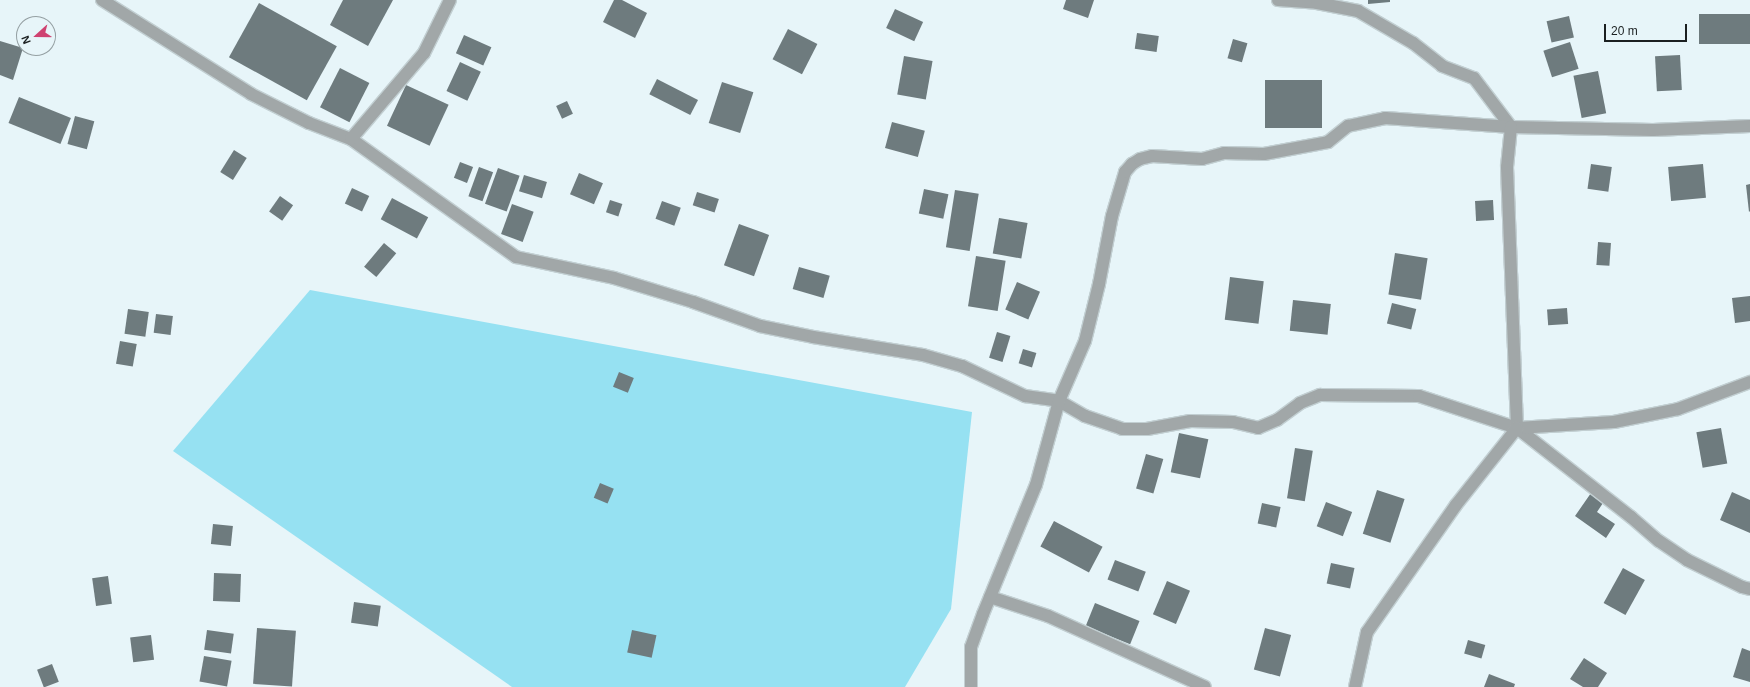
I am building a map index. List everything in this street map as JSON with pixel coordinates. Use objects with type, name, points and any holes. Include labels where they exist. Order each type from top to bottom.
[{"type":"street","points":[[102,0],[251,94],[309,123],[351,139],[516,256],[614,278],[693,302],[760,326],[813,337],[923,355],[962,366],[1025,396],[1059,401],[1085,416],[1122,429],[1147,429],[1190,421],[1233,422],[1258,428],[1277,420],[1300,403],[1320,395],[1419,396],[1517,428],[1631,517],[1659,541],[1687,560],[1742,587],[1750,589]]},
{"type":"street","points":[[351,139],[424,53],[450,0]]},
{"type":"street","points":[[1278,0],[1317,2],[1358,11],[1413,42],[1442,66],[1474,78],[1511,127],[1507,167],[1517,428],[1456,505],[1367,632],[1355,687]]},
{"type":"street","points":[[971,687],[971,647],[1036,485],[1059,401],[1085,341],[1099,284],[1112,216],[1125,172],[1140,159],[1152,156],[1202,159],[1224,153],[1264,154],[1328,142],[1348,126],[1385,118],[1511,127],[1653,130],[1750,126]]},
{"type":"street","points":[[1517,428],[1614,422],[1678,408],[1750,382]]},
{"type":"street","points":[[990,597],[1048,616],[1205,687]]},
{"type":"shaded area","points":[[310,290],[972,412],[951,609],[905,687],[512,687],[173,451]]},
{"type":"building","points":[[343,0],[393,0],[368,46],[330,25]]},
{"type":"building","points":[[614,0],[622,0],[647,13],[635,38],[603,22]]},
{"type":"building","points":[[1066,0],[1094,0],[1088,18],[1063,9]]},
{"type":"building","points":[[1368,0],[1390,0],[1390,2],[1368,4]]},
{"type":"building","points":[[259,3],[337,46],[307,100],[229,57]]},
{"type":"building","points":[[895,9],[923,22],[914,41],[886,28]]},
{"type":"building","points":[[1699,14],[1750,14],[1750,44],[1699,44]]},
{"type":"building","points":[[1569,16],[1574,37],[1552,43],[1547,21]]},
{"type":"building","points":[[788,29],[817,44],[802,74],[773,59]]},
{"type":"building","points":[[1137,33],[1159,36],[1157,52],[1135,49]]},
{"type":"building","points":[[464,35],[491,47],[483,65],[456,53]]},
{"type":"building","points":[[1233,39],[1247,43],[1242,62],[1227,58]]},
{"type":"building","points":[[0,41],[16,46],[16,56],[20,56],[13,80],[0,75]]},
{"type":"building","points":[[1570,42],[1579,69],[1552,77],[1543,51]]},
{"type":"building","points":[[1680,55],[1682,90],[1657,91],[1655,56]]},
{"type":"building","points":[[904,56],[933,61],[926,99],[897,94]]},
{"type":"building","points":[[460,62],[481,72],[467,101],[446,91]]},
{"type":"building","points":[[340,68],[369,83],[349,122],[320,107]]},
{"type":"building","points":[[1598,71],[1606,113],[1582,118],[1573,76]]},
{"type":"building","points":[[657,79],[698,100],[690,115],[649,94]]},
{"type":"building","points":[[1265,80],[1322,80],[1322,128],[1265,128]]},
{"type":"building","points":[[722,82],[753,92],[740,133],[709,123]]},
{"type":"building","points":[[406,85],[449,105],[430,146],[387,126]]},
{"type":"building","points":[[19,97],[71,118],[60,144],[9,123]]},
{"type":"building","points":[[567,101],[573,114],[562,119],[556,106]]},
{"type":"building","points":[[75,116],[94,121],[87,149],[67,144]]},
{"type":"building","points":[[892,122],[925,131],[918,157],[885,148]]},
{"type":"building","points":[[234,150],[247,158],[233,180],[220,172]]},
{"type":"building","points":[[460,162],[473,167],[467,183],[454,178]]},
{"type":"building","points":[[1591,164],[1612,167],[1608,192],[1588,189]]},
{"type":"building","points":[[1703,164],[1706,198],[1671,201],[1668,167]]},
{"type":"building","points":[[479,167],[493,172],[482,201],[468,196]]},
{"type":"building","points":[[498,168],[520,176],[507,212],[485,204]]},
{"type":"building","points":[[579,173],[603,183],[594,204],[570,194]]},
{"type":"building","points":[[524,175],[547,182],[542,198],[519,191]]},
{"type":"building","points":[[1750,184],[1750,211],[1749,212],[1746,185]]},
{"type":"building","points":[[352,188],[369,196],[362,211],[345,203]]},
{"type":"building","points":[[924,189],[948,194],[943,219],[919,213]]},
{"type":"building","points":[[955,190],[979,194],[970,251],[946,247]]},
{"type":"building","points":[[697,192],[719,199],[715,212],[693,205]]},
{"type":"building","points":[[280,196],[293,205],[282,221],[269,212]]},
{"type":"building","points":[[392,198],[428,217],[417,238],[381,219]]},
{"type":"building","points":[[610,200],[622,204],[618,216],[606,212]]},
{"type":"building","points":[[1493,200],[1494,220],[1476,221],[1475,201]]},
{"type":"building","points":[[662,201],[681,208],[674,226],[656,219]]},
{"type":"building","points":[[512,204],[534,212],[523,242],[501,234]]},
{"type":"building","points":[[999,218],[1028,223],[1021,258],[993,253]]},
{"type":"building","points":[[739,224],[769,235],[754,276],[724,265]]},
{"type":"building","points":[[1598,242],[1611,243],[1609,266],[1596,265]]},
{"type":"building","points":[[384,243],[396,253],[376,277],[364,267]]},
{"type":"building","points":[[1395,253],[1428,258],[1421,300],[1388,294]]},
{"type":"building","points":[[976,256],[1006,261],[998,311],[968,306]]},
{"type":"building","points":[[799,267],[830,276],[823,298],[793,289]]},
{"type":"building","points":[[1230,277],[1264,281],[1259,324],[1225,320]]},
{"type":"building","points":[[1017,282],[1040,292],[1028,319],[1005,310]]},
{"type":"building","points":[[1750,296],[1750,321],[1735,323],[1732,298]]},
{"type":"building","points":[[1293,300],[1331,304],[1328,335],[1290,331]]},
{"type":"building","points":[[1392,303],[1416,309],[1411,329],[1387,323]]},
{"type":"building","points":[[1567,308],[1568,324],[1548,325],[1547,309]]},
{"type":"building","points":[[128,309],[149,312],[145,337],[125,334]]},
{"type":"building","points":[[156,314],[173,316],[171,335],[154,333]]},
{"type":"building","points":[[997,332],[1010,336],[1002,362],[989,358]]},
{"type":"building","points":[[120,341],[137,344],[133,367],[116,364]]},
{"type":"building","points":[[1023,349],[1036,353],[1032,367],[1019,363]]},
{"type":"building","points":[[619,372],[634,378],[628,393],[613,387]]},
{"type":"building","points":[[1721,428],[1727,463],[1703,468],[1696,432]]},
{"type":"building","points":[[1179,433],[1208,439],[1200,478],[1171,472]]},
{"type":"building","points":[[1295,448],[1313,451],[1305,501],[1287,498]]},
{"type":"building","points":[[1146,454],[1163,459],[1153,494],[1136,489]]},
{"type":"building","points":[[600,483],[614,489],[608,504],[594,498]]},
{"type":"building","points":[[1377,490],[1405,499],[1390,543],[1363,534]]},
{"type":"building","points":[[1732,492],[1750,500],[1750,533],[1720,520]]},
{"type":"building","points":[[1591,493],[1603,503],[1597,512],[1615,524],[1606,538],[1575,516]]},
{"type":"building","points":[[1326,502],[1352,512],[1343,536],[1317,526]]},
{"type":"building","points":[[1262,503],[1281,507],[1276,527],[1258,524]]},
{"type":"building","points":[[1054,521],[1103,547],[1089,572],[1040,547]]},
{"type":"building","points":[[213,524],[233,526],[231,546],[211,544]]},
{"type":"building","points":[[1115,560],[1146,572],[1138,591],[1107,580]]},
{"type":"building","points":[[1331,563],[1354,568],[1350,589],[1327,584]]},
{"type":"building","points":[[1623,568],[1645,580],[1625,615],[1604,603]]},
{"type":"building","points":[[214,573],[241,574],[240,602],[213,601]]},
{"type":"building","points":[[108,576],[112,604],[96,606],[92,578]]},
{"type":"building","points":[[1167,581],[1190,591],[1176,624],[1153,614]]},
{"type":"building","points":[[354,602],[381,606],[378,627],[351,623]]},
{"type":"building","points":[[1095,603],[1140,621],[1130,644],[1086,626]]},
{"type":"building","points":[[257,628],[296,631],[292,687],[253,684]]},
{"type":"building","points":[[1265,628],[1291,635],[1280,677],[1254,670]]},
{"type":"building","points":[[207,630],[234,634],[231,654],[204,650]]},
{"type":"building","points":[[632,630],[656,635],[652,658],[627,652]]},
{"type":"building","points":[[151,635],[154,660],[133,662],[130,638]]},
{"type":"building","points":[[1468,640],[1485,645],[1481,658],[1464,653]]},
{"type":"building","points":[[1742,648],[1750,651],[1750,682],[1733,677]]},
{"type":"building","points":[[204,656],[232,661],[227,686],[199,682]]},
{"type":"building","points":[[1584,658],[1607,673],[1598,687],[1583,687],[1570,679]]},
{"type":"building","points":[[52,664],[59,682],[44,687],[37,670]]},
{"type":"building","points":[[1489,674],[1515,684],[1514,687],[1484,687]]}]
